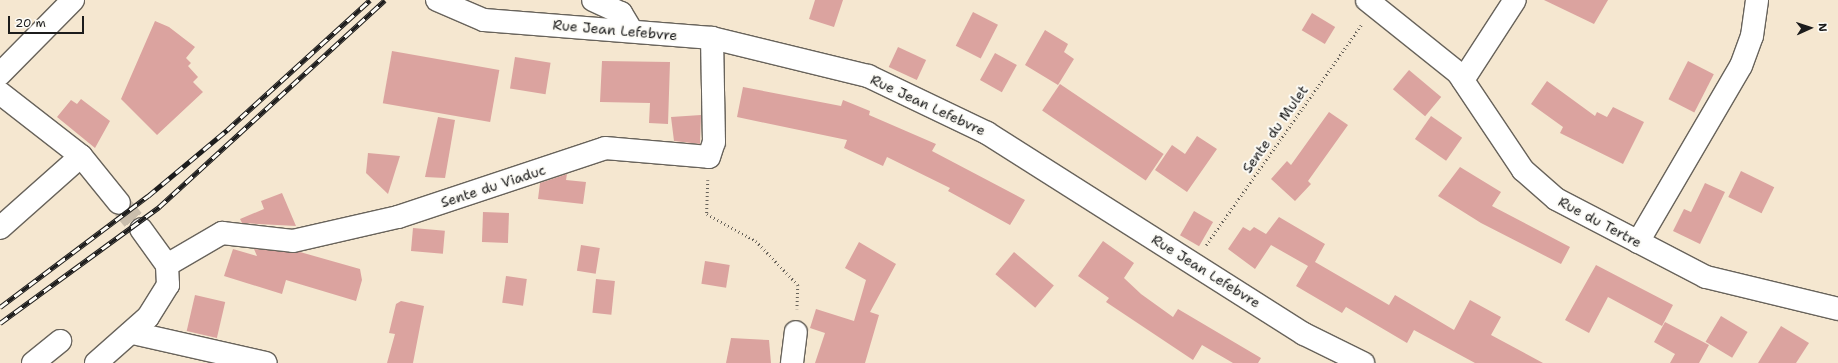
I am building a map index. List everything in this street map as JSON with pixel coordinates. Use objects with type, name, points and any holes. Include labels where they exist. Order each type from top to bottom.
[{"type":"street","points":[[0,74],[73,0]]},
{"type":"street","name":"Rue Jean Lefebvre","points":[[437,0],[484,20],[712,38],[868,76],[987,133],[1304,334],[1363,363]]},
{"type":"street","points":[[593,0],[621,13],[632,31]]},
{"type":"street","points":[[1463,80],[1515,0]]},
{"type":"street","points":[[1638,242],[1741,66],[1752,36],[1757,0]]},
{"type":"street","name":"Rue du Tertre","points":[[1371,4],[1463,80],[1523,170],[1556,199],[1706,277],[1838,309]]},
{"type":"street","name":"Sente du Viaduc","points":[[167,265],[222,233],[300,239],[398,217],[605,148],[709,158],[714,142],[712,38]]},
{"type":"street","points":[[0,93],[81,156],[119,203]]},
{"type":"street","points":[[0,228],[81,156]]},
{"type":"street","points":[[96,363],[133,332],[165,292],[169,278],[167,265],[141,229]]},
{"type":"street","points":[[133,332],[231,359],[266,363]]},
{"type":"street","points":[[792,363],[796,332]]},
{"type":"street","points":[[33,363],[60,341]]},
{"type":"path","name":"Sente du Mulet","points":[[1194,264],[1371,4]]},
{"type":"path","points":[[707,186],[707,214],[756,241],[798,285],[796,332]]},
{"type":"building","points":[[815,0],[843,0],[834,27],[809,19]]},
{"type":"building","points":[[1544,0],[1608,0],[1594,24]]},
{"type":"building","points":[[973,12],[998,25],[981,59],[956,46]]},
{"type":"building","points":[[1312,13],[1335,27],[1325,44],[1302,30]]},
{"type":"building","points":[[155,21],[169,27],[195,47],[186,58],[191,63],[188,66],[198,77],[193,82],[203,92],[157,135],[121,99]]},
{"type":"building","points":[[1045,30],[1068,44],[1064,52],[1074,59],[1058,85],[1025,65]]},
{"type":"building","points":[[898,47],[926,60],[917,80],[889,67]]},
{"type":"building","points":[[392,51],[499,70],[490,122],[383,103]]},
{"type":"building","points":[[995,53],[1017,65],[1002,92],[980,80]]},
{"type":"building","points":[[515,57],[551,63],[546,94],[510,89]]},
{"type":"building","points":[[602,61],[670,62],[668,124],[649,123],[650,103],[600,102]]},
{"type":"building","points":[[1688,61],[1714,74],[1694,112],[1668,99]]},
{"type":"building","points":[[1409,70],[1441,97],[1425,116],[1393,89]]},
{"type":"building","points":[[1547,81],[1595,116],[1597,112],[1607,117],[1613,107],[1644,122],[1623,164],[1560,133],[1563,127],[1531,104]]},
{"type":"building","points":[[1060,84],[1164,154],[1146,180],[1042,111]]},
{"type":"building","points":[[743,87],[841,106],[843,100],[870,111],[869,115],[936,144],[932,151],[1025,200],[1010,225],[948,191],[950,188],[887,157],[883,166],[844,148],[847,140],[737,117]]},
{"type":"building","points":[[81,99],[110,121],[95,148],[57,117],[71,100],[77,104]]},
{"type":"building","points":[[1329,112],[1348,125],[1308,181],[1311,184],[1295,201],[1271,179],[1287,161],[1291,165]]},
{"type":"building","points":[[701,115],[700,144],[674,141],[671,117]]},
{"type":"building","points":[[1431,116],[1462,138],[1446,161],[1415,139]]},
{"type":"building","points":[[438,117],[455,120],[445,178],[425,177]]},
{"type":"building","points":[[1197,136],[1217,149],[1187,192],[1155,170],[1172,145],[1185,154]]},
{"type":"building","points":[[368,153],[400,156],[388,194],[366,173]]},
{"type":"building","points":[[1460,167],[1501,192],[1492,206],[1570,247],[1561,264],[1481,223],[1438,196]]},
{"type":"building","points":[[1741,171],[1774,187],[1762,213],[1728,197]]},
{"type":"building","points":[[567,174],[566,180],[586,182],[583,204],[538,199],[540,183]]},
{"type":"building","points":[[1705,183],[1725,192],[1700,244],[1673,231],[1684,209],[1691,212]]},
{"type":"building","points":[[282,193],[296,226],[242,223],[240,219],[264,209],[261,201]]},
{"type":"building","points":[[1194,211],[1213,222],[1199,246],[1180,235]]},
{"type":"building","points":[[483,212],[509,213],[508,243],[482,242]]},
{"type":"building","points":[[1279,217],[1325,244],[1315,262],[1389,305],[1395,295],[1454,330],[1470,300],[1501,317],[1491,335],[1543,363],[1475,363],[1414,330],[1407,343],[1346,307],[1342,313],[1296,286],[1308,266],[1271,245],[1255,269],[1228,249],[1243,227],[1250,231],[1254,227],[1266,234]]},
{"type":"building","points":[[413,228],[445,231],[443,254],[411,251]]},
{"type":"building","points":[[1103,241],[1134,263],[1124,278],[1141,294],[1173,317],[1178,309],[1261,358],[1258,363],[1233,363],[1202,345],[1193,360],[1106,302],[1109,298],[1078,276]]},
{"type":"building","points":[[859,242],[896,264],[870,312],[879,315],[865,363],[815,363],[825,333],[810,328],[816,309],[854,321],[866,280],[845,268]]},
{"type":"building","points":[[581,245],[600,248],[596,274],[577,271]]},
{"type":"building","points":[[233,249],[257,256],[254,249],[300,252],[360,269],[362,280],[356,301],[286,280],[282,294],[224,276]]},
{"type":"building","points":[[1014,252],[1054,285],[1035,308],[995,274]]},
{"type":"building","points":[[705,261],[730,265],[726,288],[701,284]]},
{"type":"building","points":[[1596,265],[1673,305],[1662,326],[1608,297],[1589,333],[1565,320]]},
{"type":"building","points":[[506,276],[527,279],[523,306],[502,303]]},
{"type":"building","points":[[596,279],[615,281],[611,315],[592,313]]},
{"type":"building","points":[[195,295],[225,302],[217,338],[187,331]]},
{"type":"building","points":[[401,301],[424,306],[413,363],[387,363],[395,334],[389,333],[396,304]]},
{"type":"building","points":[[1721,316],[1748,332],[1732,358],[1706,342]]},
{"type":"building","points":[[1665,322],[1709,345],[1699,363],[1670,363],[1675,354],[1654,342]]},
{"type":"building","points":[[1781,326],[1809,343],[1796,363],[1758,363]]},
{"type":"building","points":[[731,338],[769,340],[771,363],[726,363]]},
{"type":"tunnel","points":[[119,203],[141,229]]},
{"type":"railway","points":[[0,307],[148,196],[227,130],[370,0]]},
{"type":"railway","points":[[0,323],[159,207],[385,0]]}]
